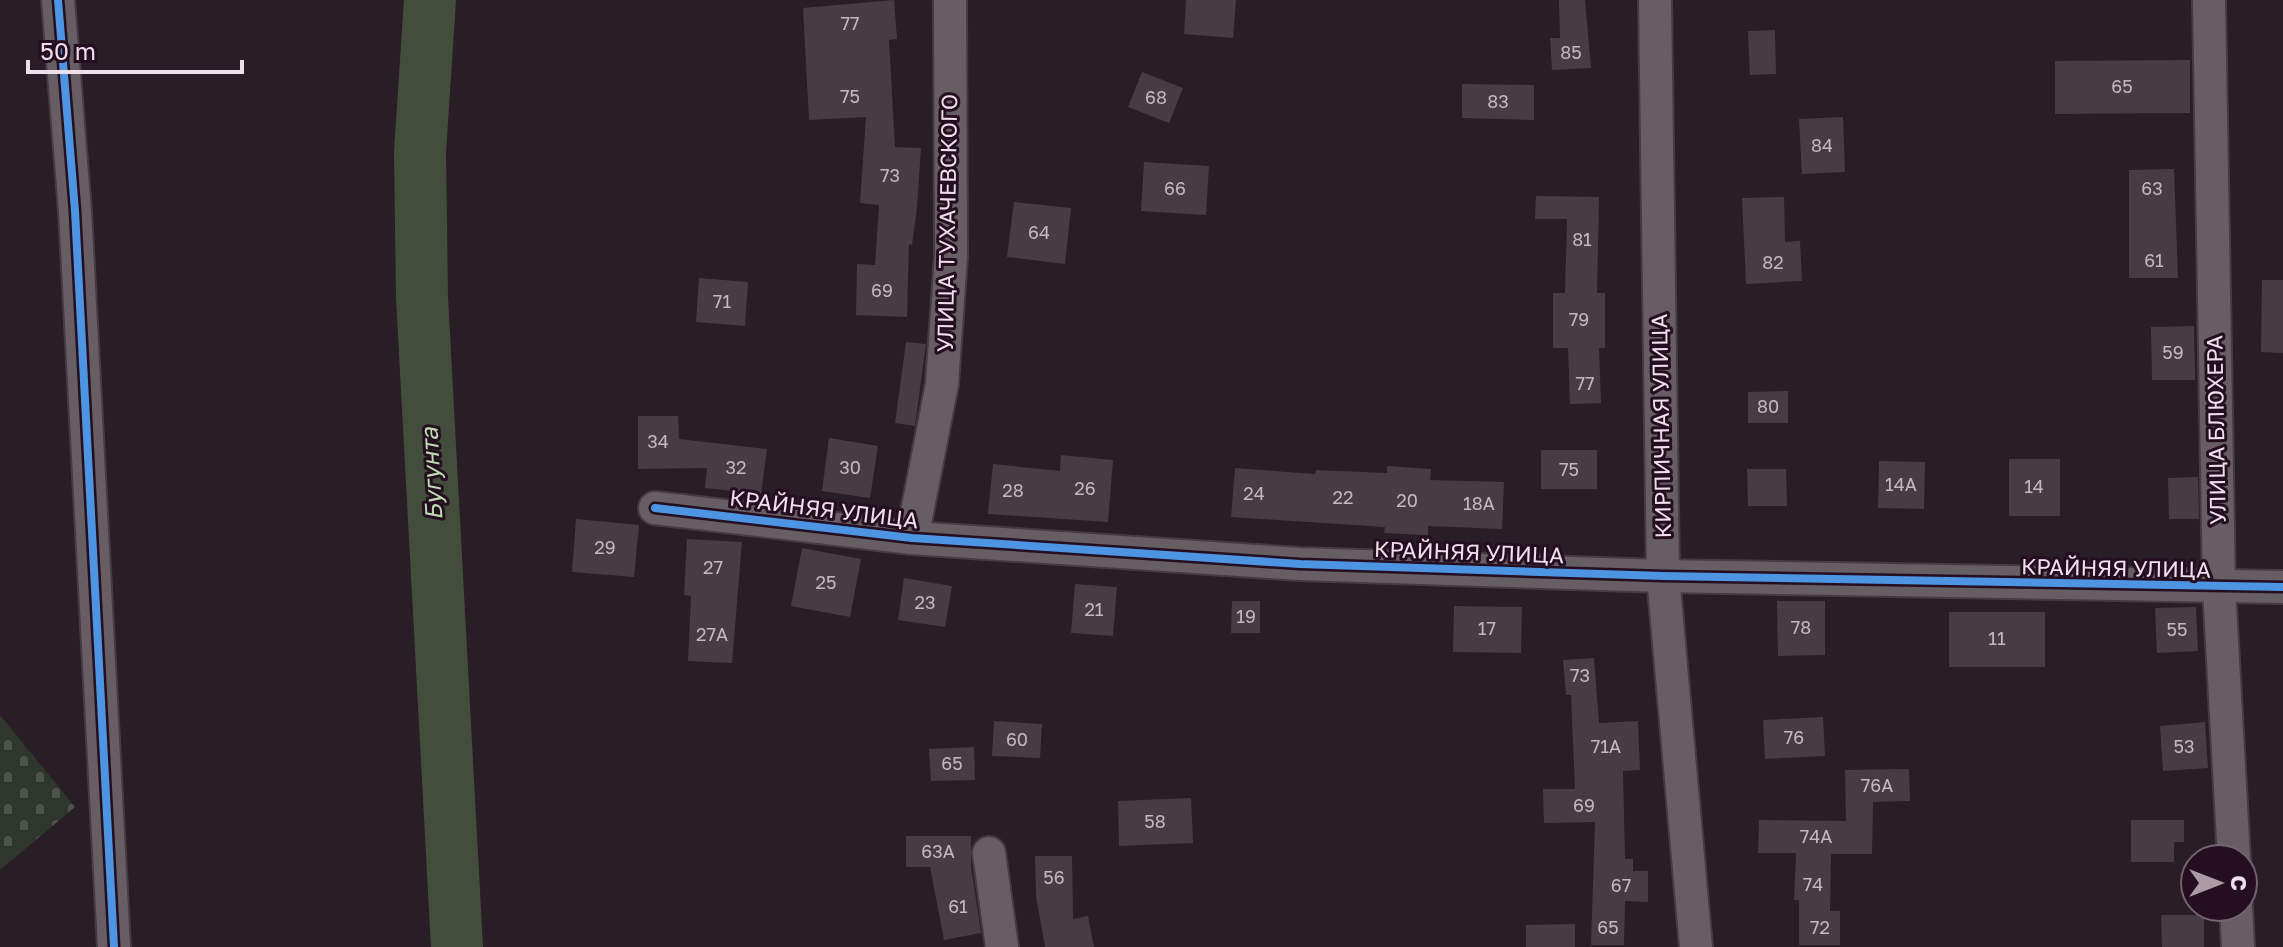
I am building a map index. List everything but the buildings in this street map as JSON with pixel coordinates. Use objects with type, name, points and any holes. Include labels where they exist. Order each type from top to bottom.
[{"type":"street","points":[[58,0],[76,227],[114,947]]},
{"type":"street","name":"УЛИЦА ТУХАЧЕВСКОГО","points":[[912,538],[942,384],[951,256],[950,0]]},
{"type":"street","name":"КИРПИЧНАЯ УЛИЦА","points":[[1655,0],[1663,576],[1696,947]]},
{"type":"street","name":"УЛИЦА БЛЮХЕРА","points":[[2209,0],[2219,588],[2233,843]]},
{"type":"street","name":"КРАЙНЯЯ УЛИЦА","points":[[655,508],[912,538],[1300,564],[1663,576],[2283,587]]},
{"type":"street","points":[[989,853],[1002,947]]},
{"type":"street","points":[[2237,923],[2238,947]]},
{"type":"green space","points":[[0,715],[75,807],[0,870]]},
{"type":"waterway","name":"Бугунта","points":[[430,0],[420,152],[422,297],[457,947]]},
{"type":"cycle path","points":[[58,0],[75,211],[114,947]]},
{"type":"cycle path","points":[[655,508],[912,538],[1300,564],[1663,576],[2283,587]]}]
